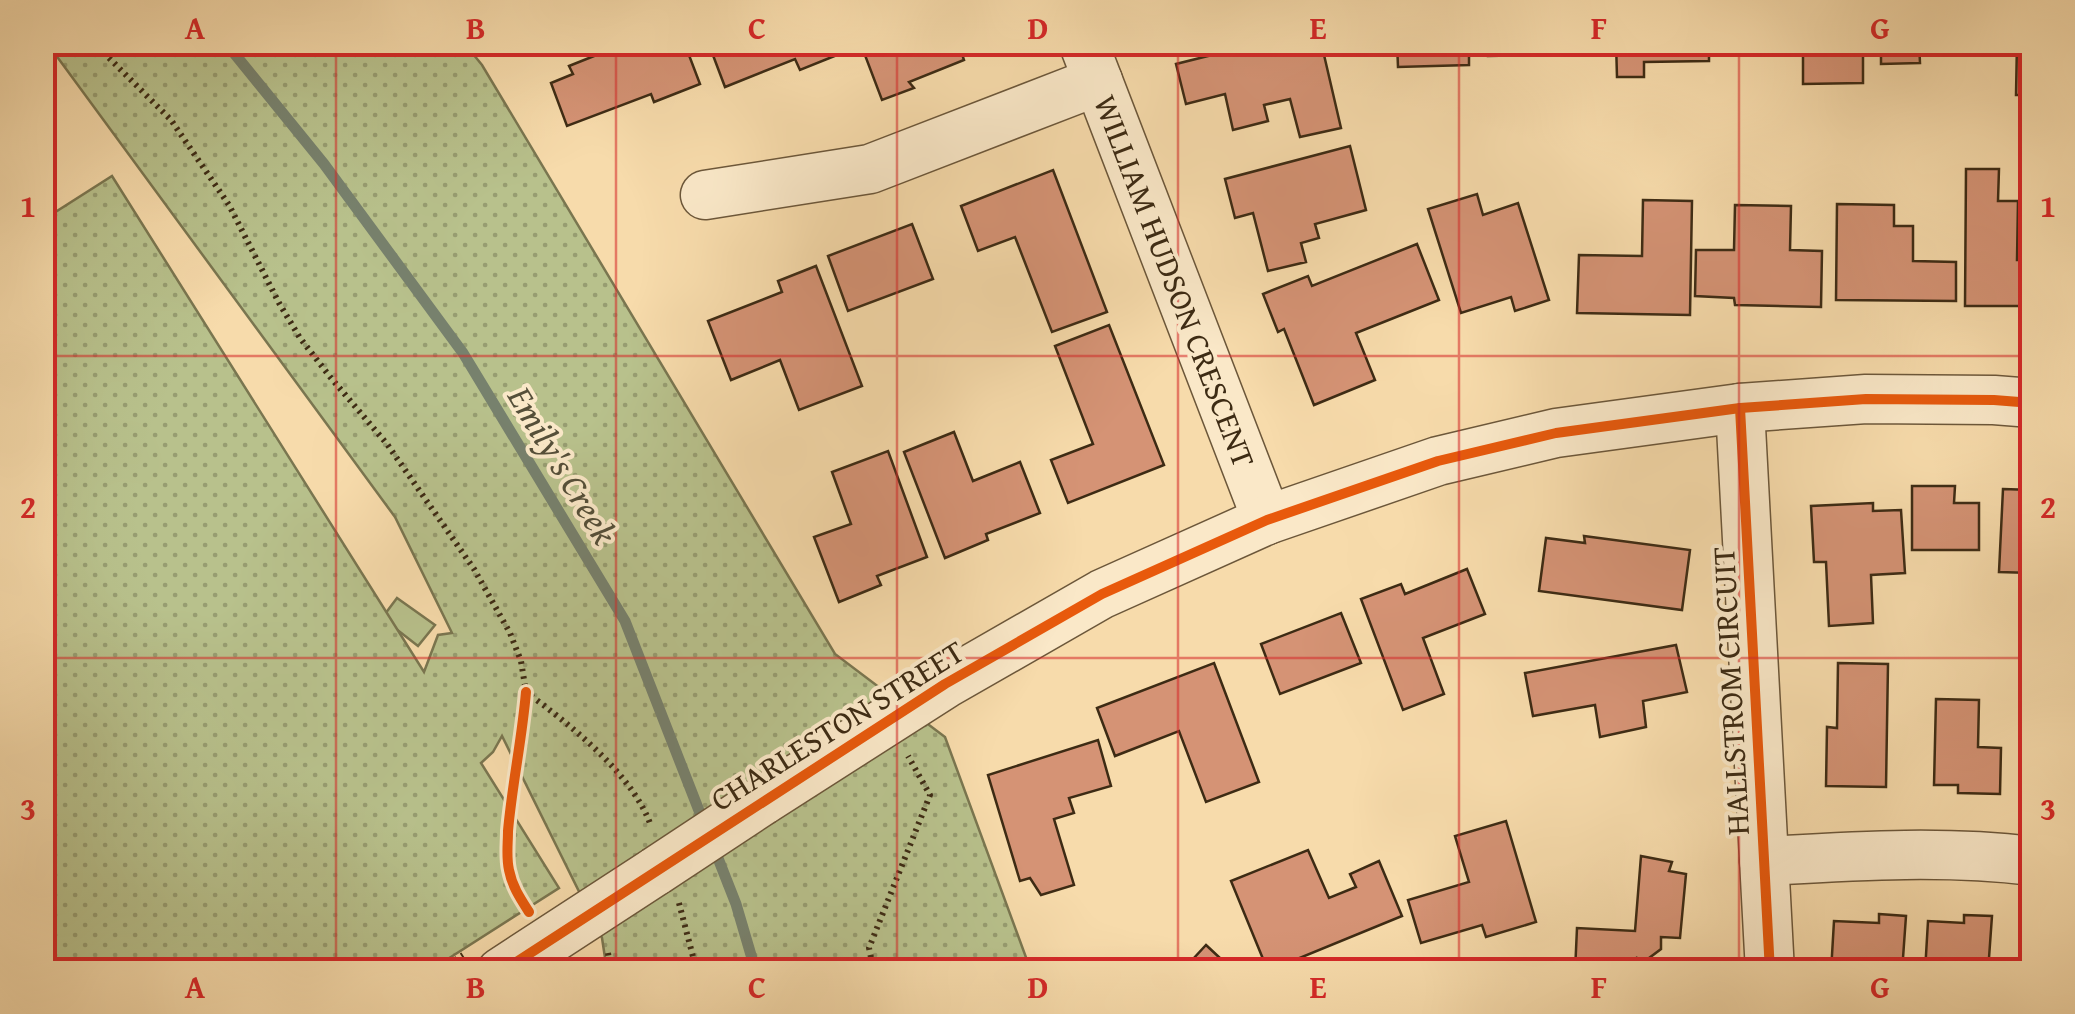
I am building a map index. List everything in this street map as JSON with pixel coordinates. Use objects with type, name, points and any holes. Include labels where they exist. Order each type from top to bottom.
[{"type":"street","points":[[705,194],[870,169],[1090,62]]},
{"type":"street","name":"WILLIAM HUDSON CRESCENT","points":[[1090,62],[1267,520]]},
{"type":"street","name":"CHARLESTON STREET","points":[[501,972],[946,684],[1102,594],[1267,520],[1438,461],[1556,432],[1740,408],[1866,399],[2032,403]]},
{"type":"street","name":"HALLSTROM CIRCUIT","points":[[1740,408],[1770,972]]},
{"type":"street","points":[[1764,861],[1866,856],[2032,860]]},
{"type":"path","points":[[93,42],[172,120],[229,205],[300,338],[386,444],[474,569],[521,661],[526,692],[524,708]]},
{"type":"path","points":[[526,692],[598,754],[633,792],[647,815],[661,866],[682,910],[697,972]]},
{"type":"path","points":[[874,972],[869,948],[930,795]]},
{"type":"green space","points":[[47,43],[464,43],[482,65],[835,654],[945,737],[1031,971],[607,971],[602,938],[502,736],[481,763],[559,888],[429,971],[43,972],[43,220],[112,176],[424,672],[438,635],[452,633],[395,517]]},
{"type":"green space","points":[[397,598],[435,625],[418,646],[382,618]]},
{"type":"building","points":[[629,42],[684,42],[700,84],[654,102],[651,94],[567,126],[551,83],[573,74],[569,66]]},
{"type":"building","points":[[708,42],[837,42],[842,53],[800,70],[795,59],[725,87]]},
{"type":"building","points":[[860,42],[958,42],[964,60],[909,82],[914,88],[882,100]]},
{"type":"building","points":[[1264,42],[1321,42],[1341,128],[1300,137],[1290,99],[1264,105],[1268,121],[1233,130],[1225,94],[1186,104],[1176,64]]},
{"type":"building","points":[[1397,42],[1469,42],[1469,65],[1398,67]]},
{"type":"building","points":[[1488,42],[1535,42],[1535,55],[1488,56]]},
{"type":"building","points":[[1616,42],[1709,42],[1709,61],[1644,62],[1644,77],[1617,77]]},
{"type":"building","points":[[1803,42],[1863,42],[1863,83],[1803,84]]},
{"type":"building","points":[[1881,42],[1919,42],[1920,63],[1881,64]]},
{"type":"building","points":[[2017,42],[2032,42],[2032,95],[2016,95]]},
{"type":"building","points":[[1350,146],[1366,210],[1315,224],[1319,238],[1301,243],[1306,262],[1268,271],[1253,213],[1235,218],[1225,179]]},
{"type":"building","points":[[1966,169],[1999,169],[1998,201],[2018,201],[2017,260],[2032,260],[2032,306],[1965,306]]},
{"type":"building","points":[[1053,170],[1107,312],[1052,332],[1015,237],[978,251],[961,206]]},
{"type":"building","points":[[1477,194],[1483,215],[1518,203],[1549,300],[1515,311],[1511,297],[1461,313],[1428,209]]},
{"type":"building","points":[[1643,200],[1692,201],[1690,315],[1577,313],[1579,255],[1642,256]]},
{"type":"building","points":[[1837,204],[1894,205],[1894,226],[1913,226],[1913,261],[1956,262],[1956,301],[1836,300]]},
{"type":"building","points":[[1735,205],[1791,206],[1790,250],[1822,251],[1821,307],[1735,305],[1734,298],[1695,296],[1696,250],[1734,250]]},
{"type":"building","points":[[912,224],[933,279],[848,311],[828,256]]},
{"type":"building","points":[[1417,244],[1439,300],[1356,333],[1375,380],[1314,405],[1284,329],[1278,332],[1263,294],[1308,276],[1312,286]]},
{"type":"building","points":[[816,266],[862,386],[799,410],[780,360],[731,380],[708,321],[782,292],[778,281]]},
{"type":"building","points":[[1109,325],[1164,465],[1068,503],[1051,460],[1093,444],[1055,346]]},
{"type":"building","points":[[954,432],[973,481],[1020,462],[1040,513],[986,534],[988,540],[945,558],[904,452]]},
{"type":"building","points":[[888,451],[927,557],[877,576],[881,585],[839,602],[814,537],[851,524],[832,472]]},
{"type":"building","points":[[1912,486],[1955,486],[1954,503],[1979,503],[1979,550],[1912,550]]},
{"type":"building","points":[[2003,489],[2032,490],[2032,573],[1999,572]]},
{"type":"building","points":[[1873,503],[1873,511],[1901,510],[1905,573],[1871,575],[1873,623],[1829,626],[1826,562],[1814,562],[1811,506]]},
{"type":"building","points":[[1584,536],[1690,550],[1682,610],[1539,591],[1546,538],[1585,543]]},
{"type":"building","points":[[1467,569],[1485,614],[1423,638],[1444,694],[1403,710],[1361,599],[1401,584],[1405,594]]},
{"type":"building","points":[[1341,613],[1361,663],[1280,694],[1261,644]]},
{"type":"building","points":[[1676,645],[1687,692],[1643,701],[1646,727],[1600,737],[1595,705],[1533,716],[1525,673]]},
{"type":"building","points":[[1214,663],[1259,782],[1206,802],[1179,731],[1115,756],[1097,708]]},
{"type":"building","points":[[1838,663],[1888,664],[1886,787],[1826,786],[1827,727],[1837,728]]},
{"type":"building","points":[[1936,699],[1979,700],[1978,747],[2001,748],[2000,794],[1958,793],[1958,785],[1934,785]]},
{"type":"building","points":[[1098,740],[1111,786],[1069,798],[1074,813],[1054,819],[1074,885],[1041,895],[1030,878],[1020,881],[988,775]]},
{"type":"building","points":[[1506,821],[1536,922],[1486,937],[1482,925],[1421,943],[1408,900],[1469,882],[1455,836]]},
{"type":"building","points":[[1308,850],[1329,898],[1356,887],[1350,874],[1379,861],[1402,916],[1268,971],[1231,881]]},
{"type":"building","points":[[1641,856],[1672,862],[1669,871],[1686,874],[1680,938],[1661,937],[1661,949],[1645,961],[1637,958],[1635,972],[1575,972],[1577,928],[1635,931]]},
{"type":"building","points":[[1879,914],[1906,916],[1902,972],[1831,972],[1834,921],[1879,923]]},
{"type":"building","points":[[1964,915],[1992,916],[1988,972],[1925,972],[1928,921],[1964,923]]},
{"type":"building","points":[[1206,945],[1235,972],[1181,972]]},
{"type":"waterway","name":"Emily's Creek","points":[[225,42],[324,164],[463,353],[625,621],[705,826]]},
{"type":"waterway","name":"Emily's Creek","points":[[714,848],[756,972]]},
{"type":"cycle path","points":[[501,972],[945,684],[1102,594],[1267,520],[1438,461],[1556,433],[1740,408],[1866,399],[2032,403]]},
{"type":"cycle path","points":[[1740,408],[1770,972]]},
{"type":"cycle path","points":[[526,692],[507,855],[512,881],[529,912]]}]
